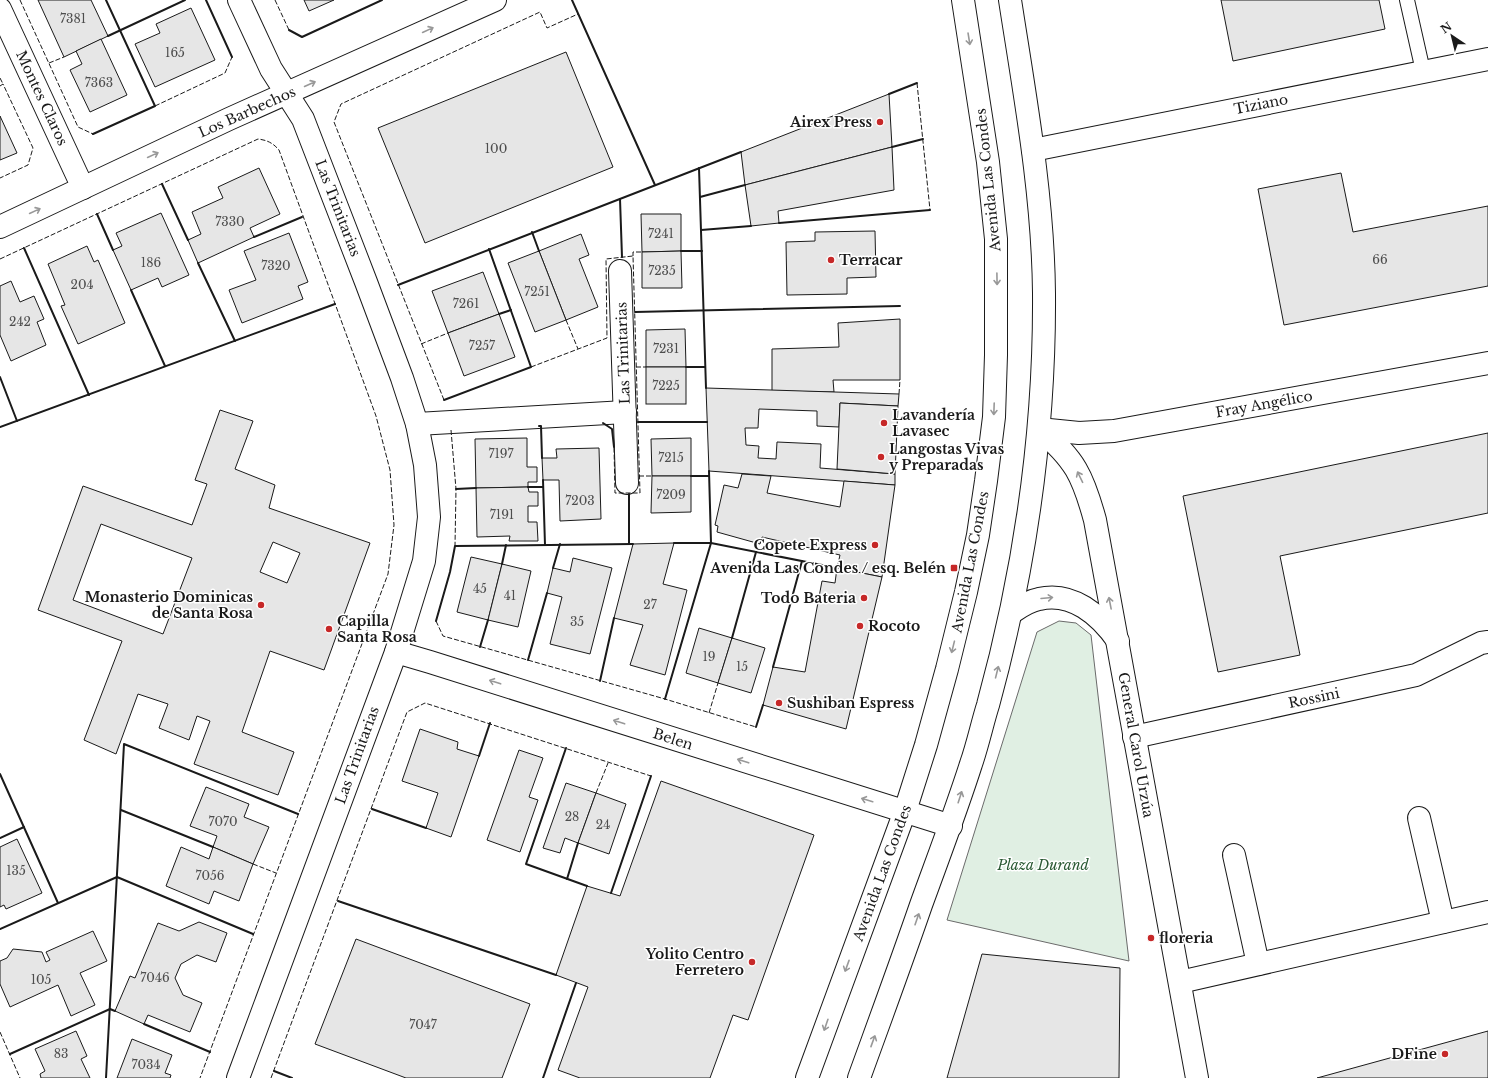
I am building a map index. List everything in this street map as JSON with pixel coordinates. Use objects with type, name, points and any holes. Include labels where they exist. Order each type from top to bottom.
[{"type":"street","name":"Las Trinitarias","points":[[238,1078],[396,652],[424,561],[429,517],[425,465],[417,424],[402,378],[303,119],[271,69],[239,0]]},
{"type":"street","name":"Los Barbechos","points":[[0,227],[229,119],[287,95],[495,0]]},
{"type":"street","name":"Avenida Las Condes","points":[[807,1078],[904,811],[933,721],[966,592],[978,535],[994,417],[996,239],[988,162],[963,0]]},
{"type":"street","points":[[859,1078],[951,826],[972,761],[1011,613],[1032,494],[1039,429],[1042,379],[1044,289],[1038,188],[1034,150],[1010,0]]},
{"type":"street","name":"Montes Claros","points":[[0,9],[83,188]]},
{"type":"street","name":"Tiziano","points":[[1034,150],[1488,59]]},
{"type":"street","name":"Las Trinitarias","points":[[620,271],[627,483]]},
{"type":"street","name":"Fray Angélico","points":[[1039,429],[1079,433],[1114,432],[1488,363]]},
{"type":"street","name":"Las Trinitarias","points":[[417,424],[625,412]]},
{"type":"street","name":"General Carol Urzúa","points":[[1039,429],[1057,444],[1073,463],[1082,478],[1088,495],[1118,641],[1134,737],[1197,1078]]},
{"type":"street","points":[[1011,613],[1024,604],[1038,599],[1065,598],[1098,616],[1118,641]]},
{"type":"street","name":"Rossini","points":[[1134,737],[1416,675],[1481,643],[1488,642]]},
{"type":"street","name":"Belen","points":[[396,652],[951,826]]},
{"type":"street","points":[[1419,818],[1443,922]]},
{"type":"street","points":[[1234,855],[1258,964]]},
{"type":"street","points":[[1180,982],[1488,912]]},
{"type":"lane","points":[[1407,0],[1423,71]]},
{"type":"green space","name":"Plaza Durand","points":[[1059,621],[1076,623],[1091,635],[1129,961],[947,920],[1037,632]]},
{"type":"building","points":[[38,0],[91,0],[108,36],[64,57]]},
{"type":"building","points":[[304,0],[334,0],[309,11]]},
{"type":"building","points":[[1221,0],[1379,0],[1385,29],[1233,61]]},
{"type":"building","points":[[191,8],[215,60],[155,87],[135,44],[160,33],[156,24]]},
{"type":"building","points":[[101,39],[127,95],[90,112],[70,70],[82,64],[76,51]]},
{"type":"building","points":[[566,52],[613,167],[425,243],[378,128]]},
{"type":"building","points":[[889,94],[892,147],[745,185],[741,152]]},
{"type":"building","points":[[0,116],[17,153],[0,160]]},
{"type":"building","points":[[892,147],[894,190],[778,211],[779,223],[751,226],[745,185]]},
{"type":"building","points":[[259,168],[280,214],[250,228],[254,237],[198,263],[188,240],[201,234],[192,212],[223,198],[218,187]]},
{"type":"building","points":[[1341,173],[1353,232],[1488,206],[1488,286],[1284,325],[1258,189]]},
{"type":"building","points":[[161,213],[189,275],[162,287],[158,278],[131,290],[113,250],[122,246],[116,233]]},
{"type":"building","points":[[641,214],[681,214],[681,251],[642,252]]},
{"type":"building","name":"Terracar","points":[[875,231],[876,277],[847,278],[847,294],[787,295],[786,242],[815,241],[815,232]]},
{"type":"building","points":[[289,233],[308,282],[298,286],[303,299],[242,323],[229,290],[256,280],[244,251]]},
{"type":"building","points":[[581,234],[589,255],[579,259],[598,307],[566,320],[539,251]]},
{"type":"building","points":[[87,246],[94,262],[98,260],[125,323],[78,344],[61,306],[65,305],[48,264]]},
{"type":"building","points":[[539,251],[566,320],[535,332],[508,263]]},
{"type":"building","points":[[681,251],[682,288],[642,288],[642,252]]},
{"type":"building","points":[[483,272],[499,314],[448,333],[432,291]]},
{"type":"building","points":[[11,281],[20,302],[34,296],[44,319],[37,322],[46,345],[11,361],[0,335],[0,286]]},
{"type":"building","points":[[499,314],[515,357],[464,376],[448,333]]},
{"type":"building","points":[[900,319],[900,380],[833,380],[834,392],[772,391],[772,349],[839,347],[838,323]]},
{"type":"building","points":[[685,329],[686,367],[646,367],[646,330]]},
{"type":"building","points":[[646,367],[686,367],[686,404],[646,404]]},
{"type":"building","points":[[706,388],[899,394],[898,406],[840,403],[839,427],[817,426],[817,411],[759,409],[758,428],[745,428],[746,445],[759,446],[758,458],[776,459],[777,442],[821,444],[820,468],[895,474],[895,485],[709,471]]},
{"type":"building","points":[[840,403],[898,406],[895,474],[837,469]]},
{"type":"building","name":"Monasterio Dominicas de Santa Rosa","points":[[220,410],[253,421],[235,469],[275,485],[269,508],[370,543],[324,670],[270,651],[242,732],[294,752],[278,795],[194,764],[210,721],[197,716],[189,740],[159,728],[168,704],[138,694],[116,754],[84,740],[122,641],[38,610],[83,486],[192,525],[207,484],[195,480]],"holes":[[[101,524],[192,558],[163,634],[73,600]],[[273,542],[300,553],[287,583],[260,572]]]},
{"type":"building","points":[[1488,433],[1488,513],[1280,556],[1300,655],[1218,672],[1183,496]]},
{"type":"building","points":[[527,438],[527,467],[537,467],[537,482],[528,482],[528,487],[476,488],[475,439]]},
{"type":"building","points":[[691,438],[691,476],[652,476],[651,439]]},
{"type":"building","points":[[599,448],[601,519],[560,521],[559,480],[543,480],[542,458],[557,458],[556,449]]},
{"type":"building","points":[[742,474],[771,476],[767,493],[840,507],[844,481],[895,485],[882,577],[837,568],[840,555],[762,537],[760,544],[717,532],[718,526],[715,525],[724,485],[738,488]]},
{"type":"building","points":[[652,476],[691,476],[691,512],[651,513]]},
{"type":"building","points":[[528,487],[529,492],[538,492],[538,506],[528,506],[528,522],[537,522],[538,541],[509,541],[510,536],[477,537],[476,488]]},
{"type":"building","points":[[674,543],[663,584],[687,590],[665,675],[630,665],[643,625],[614,618],[633,544]]},
{"type":"building","points":[[471,557],[502,564],[488,620],[457,612]]},
{"type":"building","points":[[573,558],[612,568],[590,654],[550,644],[562,597],[547,593],[553,568],[570,572]]},
{"type":"building","points":[[502,564],[531,571],[518,627],[488,620]]},
{"type":"building","points":[[837,568],[882,577],[846,729],[763,705],[773,667],[805,672],[822,581],[835,583]]},
{"type":"building","points":[[699,628],[732,638],[718,683],[686,673]]},
{"type":"building","points":[[732,638],[765,648],[751,693],[718,683]]},
{"type":"building","points":[[420,729],[458,742],[457,749],[479,756],[451,837],[426,828],[438,793],[402,781]]},
{"type":"building","points":[[519,750],[543,758],[529,797],[538,800],[520,852],[487,840]]},
{"type":"building","points":[[661,781],[814,835],[748,1020],[733,1015],[710,1078],[580,1078],[558,1070],[588,987],[556,975],[587,886],[620,896]]},
{"type":"building","points":[[566,783],[596,793],[578,843],[565,838],[560,853],[543,848]]},
{"type":"building","points":[[206,787],[249,804],[244,817],[269,827],[253,864],[213,847],[217,836],[190,826]]},
{"type":"building","points":[[596,793],[626,804],[609,854],[578,843]]},
{"type":"building","points":[[17,839],[42,893],[6,909],[4,905],[0,907],[0,847]]},
{"type":"building","points":[[181,847],[209,859],[213,847],[253,864],[239,901],[214,891],[209,904],[166,886]]},
{"type":"building","points":[[199,922],[227,933],[216,962],[197,955],[181,964],[175,978],[183,995],[202,1003],[190,1032],[148,1015],[144,1024],[115,1011],[130,976],[135,978],[158,923],[179,931]]},
{"type":"building","points":[[93,931],[107,961],[80,973],[95,1005],[71,1016],[58,985],[10,1007],[0,984],[0,961],[7,958],[13,949],[42,952],[46,962],[50,960],[46,952]]},
{"type":"building","points":[[356,939],[530,1004],[502,1078],[406,1078],[315,1044]]},
{"type":"building","points":[[982,954],[1120,968],[1119,1078],[947,1078]]},
{"type":"building","points":[[76,1031],[87,1056],[81,1059],[90,1078],[41,1078],[40,1074],[45,1071],[35,1049]]},
{"type":"building","name":"DFine","points":[[1488,1031],[1488,1078],[1317,1078]]},
{"type":"building","points":[[132,1039],[172,1055],[165,1073],[171,1075],[170,1078],[117,1078]]},
{"type":"fence","points":[[20,0],[78,127],[93,134]]},
{"type":"fence","points":[[275,0],[289,30]]},
{"type":"fence","points":[[444,400],[334,122],[341,104],[540,12],[547,28],[578,14]]},
{"type":"fence","points":[[49,63],[64,57]]},
{"type":"fence","points":[[155,106],[225,73],[232,57]]},
{"type":"fence","points":[[0,78],[3,84]]},
{"type":"fence","points":[[917,83],[930,210]]},
{"type":"fence","points":[[0,86],[3,84],[33,148],[28,165],[0,178]]},
{"type":"fence","points":[[0,259],[258,139],[270,142],[279,150],[376,416],[390,470],[394,525],[388,574],[200,1078]]},
{"type":"fence","points":[[633,256],[633,252],[642,252]]},
{"type":"fence","points":[[531,367],[607,338],[606,259],[633,256],[640,493],[615,493],[614,447]]},
{"type":"fence","points":[[566,320],[578,349]]},
{"type":"fence","points":[[421,344],[448,333]]},
{"type":"fence","points":[[636,367],[646,367]]},
{"type":"fence","points":[[899,394],[900,380]]},
{"type":"fence","points":[[451,430],[456,489],[455,546]]},
{"type":"fence","points":[[639,476],[652,476]]},
{"type":"fence","points":[[436,621],[443,636],[665,699],[756,727]]},
{"type":"fence","points":[[709,713],[718,683]]},
{"type":"fence","points":[[271,1078],[407,712],[425,703],[651,776]]},
{"type":"fence","points":[[596,793],[608,763]]},
{"type":"fence","points":[[253,864],[276,873]]},
{"type":"fence","points":[[0,1032],[20,1078]]},
{"type":"wall","points":[[93,134],[155,106],[106,0]]},
{"type":"wall","points":[[108,36],[185,0]]},
{"type":"wall","points":[[206,0],[232,57]]},
{"type":"wall","points":[[289,30],[302,37],[382,0]]},
{"type":"wall","points":[[572,0],[655,185]]},
{"type":"wall","points":[[889,94],[917,83]]},
{"type":"wall","points":[[892,147],[923,139]]},
{"type":"wall","points":[[398,285],[741,152]]},
{"type":"wall","points":[[699,168],[706,388]]},
{"type":"wall","points":[[162,184],[188,240]]},
{"type":"wall","points":[[700,197],[745,185]]},
{"type":"wall","points":[[620,199],[622,257]]},
{"type":"wall","points":[[779,223],[930,210]]},
{"type":"wall","points":[[97,214],[113,250]]},
{"type":"wall","points":[[254,237],[302,217]]},
{"type":"wall","points":[[701,230],[751,226]]},
{"type":"wall","points":[[532,232],[539,251]]},
{"type":"wall","points":[[24,248],[89,395]]},
{"type":"wall","points":[[444,400],[531,367],[489,249]]},
{"type":"wall","points":[[681,251],[702,251]]},
{"type":"wall","points":[[198,263],[235,341]]},
{"type":"wall","points":[[131,290],[165,366]]},
{"type":"wall","points":[[0,427],[335,304]]},
{"type":"wall","points":[[635,312],[900,306]]},
{"type":"wall","points":[[499,314],[511,310]]},
{"type":"wall","points":[[686,367],[705,367]]},
{"type":"wall","points":[[0,377],[17,421]]},
{"type":"wall","points":[[638,422],[707,422]]},
{"type":"wall","points":[[603,423],[612,429],[614,447]]},
{"type":"wall","points":[[539,426],[541,426],[542,458]]},
{"type":"wall","points":[[674,543],[711,543],[709,471]]},
{"type":"wall","points":[[691,476],[709,476]]},
{"type":"wall","points":[[543,480],[545,545]]},
{"type":"wall","points":[[528,487],[543,487]]},
{"type":"wall","points":[[456,489],[476,488]]},
{"type":"wall","points":[[629,494],[629,544]]},
{"type":"wall","points":[[665,699],[711,543],[837,568]]},
{"type":"wall","points":[[553,568],[560,544]]},
{"type":"wall","points":[[436,621],[450,572],[455,546],[633,544]]},
{"type":"wall","points":[[502,564],[506,545]]},
{"type":"wall","points":[[732,638],[756,552]]},
{"type":"wall","points":[[773,667],[802,561]]},
{"type":"wall","points":[[528,660],[547,593]]},
{"type":"wall","points":[[600,681],[614,618]]},
{"type":"wall","points":[[480,647],[488,620]]},
{"type":"wall","points":[[756,727],[763,705]]},
{"type":"wall","points":[[479,756],[490,723]]},
{"type":"wall","points":[[106,1078],[124,744],[298,814]]},
{"type":"wall","points":[[566,748],[526,864],[587,886]]},
{"type":"wall","points":[[0,774],[58,903]]},
{"type":"wall","points":[[611,893],[651,776]]},
{"type":"wall","points":[[372,809],[426,828]]},
{"type":"wall","points":[[121,810],[213,847]]},
{"type":"wall","points":[[0,838],[24,827]]},
{"type":"wall","points":[[567,879],[578,843]]},
{"type":"wall","points":[[0,929],[117,877],[253,934]]},
{"type":"wall","points":[[338,901],[556,975]]},
{"type":"wall","points":[[543,1078],[576,983]]},
{"type":"wall","points":[[10,1054],[110,1009],[115,1011]]},
{"type":"wall","points":[[144,1024],[210,1052]]},
{"type":"wall","points":[[274,1071],[292,1078]]},
{"type":"place","name":"Airex Press","points":[[880,122]]},
{"type":"place","name":"Terracar","points":[[831,260]]},
{"type":"place","name":"Lavandería Lavasec","points":[[884,423]]},
{"type":"place","name":"Langostas Vivas y Preparadas","points":[[881,457]]},
{"type":"place","name":"Copete Express","points":[[875,545]]},
{"type":"place","name":"Avenida Las Condes / esq. Belén","points":[[954,568]]},
{"type":"place","name":"Todo Bateria","points":[[864,598]]},
{"type":"place","name":"Monasterio Dominicas de Santa Rosa","points":[[261,605]]},
{"type":"place","name":"Rocoto","points":[[860,626]]},
{"type":"place","name":"Capilla Santa Rosa","points":[[329,629]]},
{"type":"place","name":"Sushiban Espress","points":[[779,703]]},
{"type":"place","name":"floreria","points":[[1151,938]]},
{"type":"place","name":"Yolito Centro Ferretero","points":[[752,962]]},
{"type":"place","name":"DFine","points":[[1445,1054]]}]
